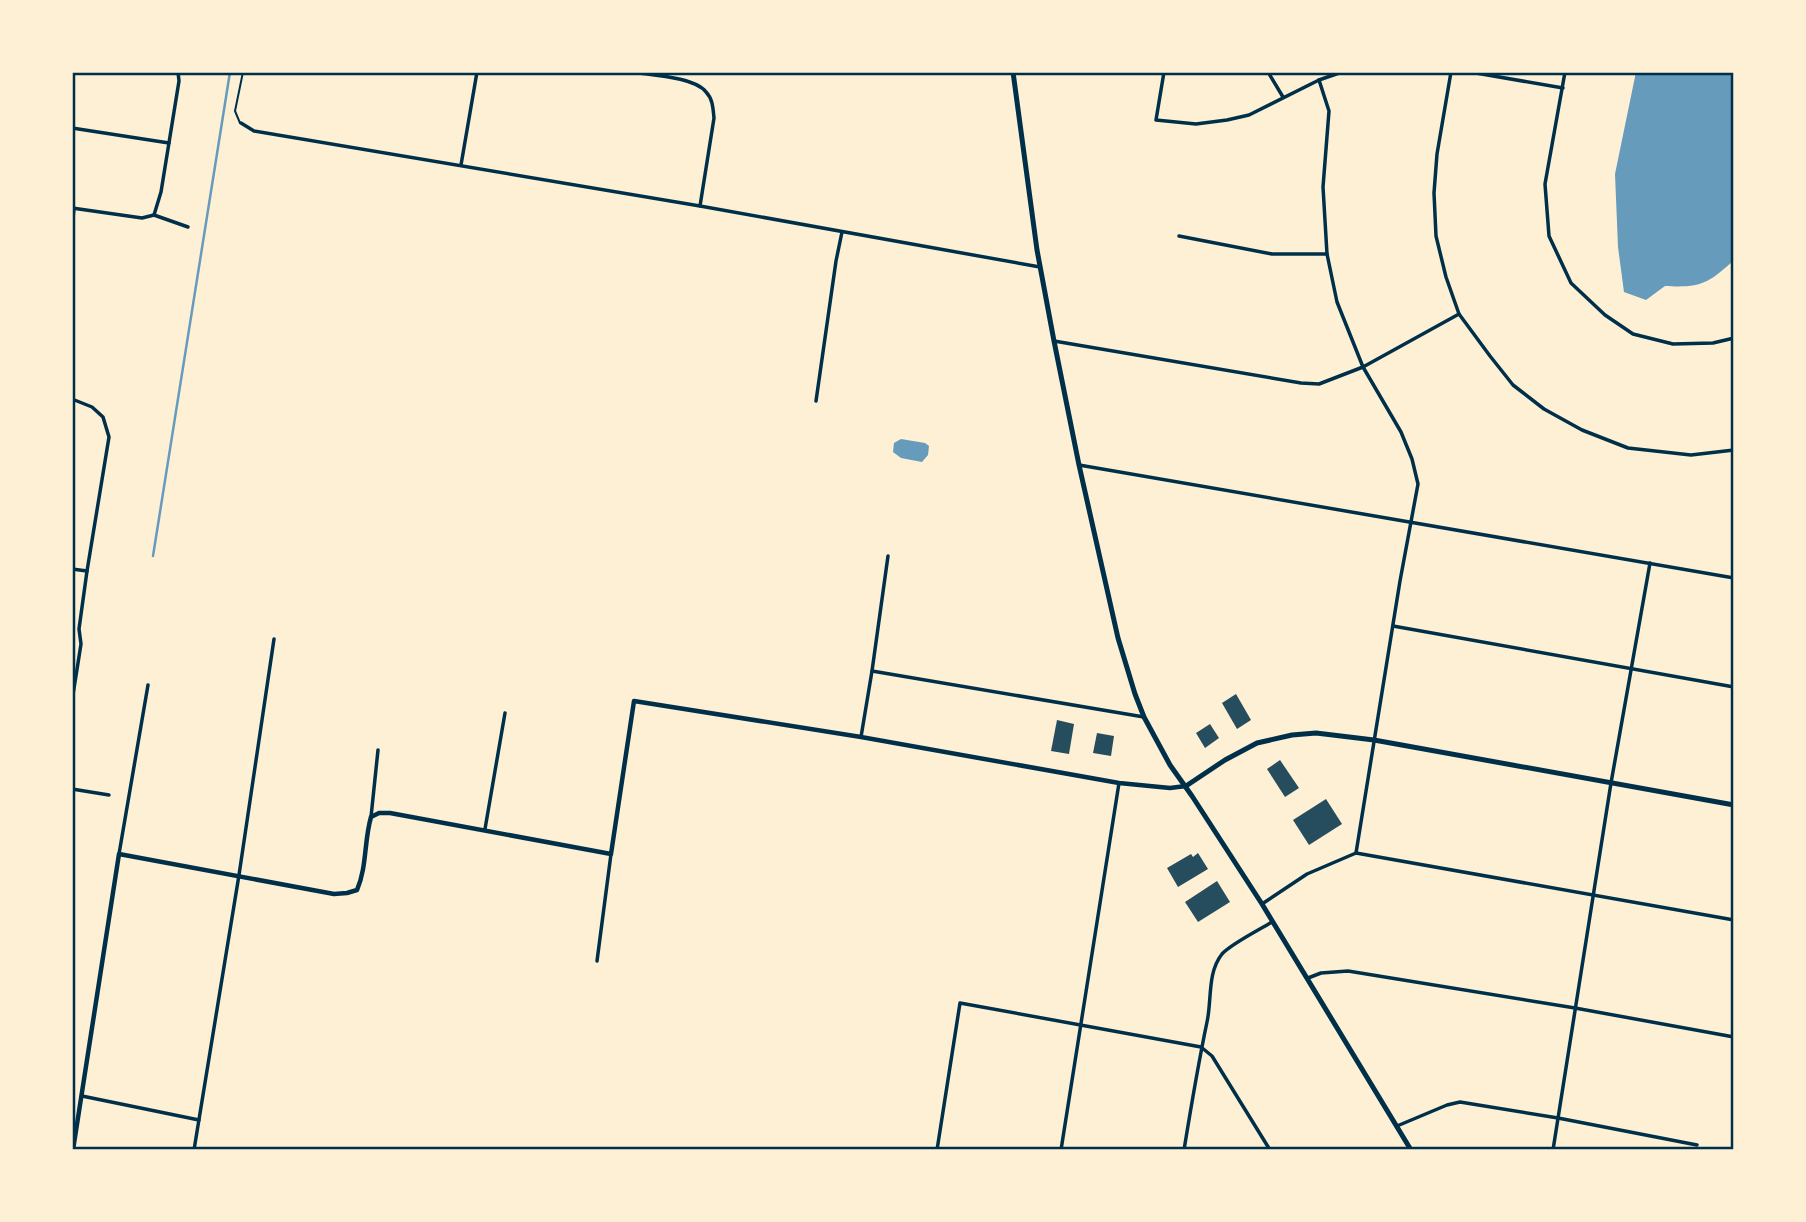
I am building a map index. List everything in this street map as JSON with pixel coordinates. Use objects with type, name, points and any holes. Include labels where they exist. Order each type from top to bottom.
[{"type":"main road","points":[[1013,72],[1040,267],[1079,465],[1118,638],[1144,717],[1170,765],[1262,904],[1410,1148]]},
{"type":"main road","points":[[1186,786],[1257,743],[1316,733],[1374,740],[1734,805]]},
{"type":"street","points":[[154,215],[162,192],[179,81],[178,72]]},
{"type":"street","points":[[461,165],[477,72]]},
{"type":"street","points":[[632,72],[694,83],[709,95],[715,118],[700,206]]},
{"type":"street","points":[[1164,72],[1156,120],[1196,124],[1249,115],[1319,80],[1342,72]]},
{"type":"street","points":[[1268,72],[1283,97]]},
{"type":"street","points":[[1451,72],[1437,155],[1434,193],[1436,236],[1446,277],[1460,314],[1490,356],[1513,385],[1544,409],[1582,430],[1628,448],[1691,455],[1734,450]]},
{"type":"street","points":[[1470,72],[1563,88]]},
{"type":"street","points":[[1565,72],[1545,184],[1549,236],[1571,283],[1605,314],[1633,334],[1673,344],[1713,343],[1734,338]]},
{"type":"street","points":[[1319,80],[1329,111],[1323,187],[1327,254],[1337,302],[1363,367],[1401,432],[1412,458],[1418,484],[1356,853]]},
{"type":"street","points":[[241,123],[254,131],[700,206],[1040,267]]},
{"type":"street","points":[[72,128],[169,143]]},
{"type":"street","points":[[72,228],[73,208],[142,218],[154,215],[188,227]]},
{"type":"street","points":[[816,401],[835,261],[842,232]]},
{"type":"street","points":[[1179,236],[1272,254],[1327,254]]},
{"type":"street","points":[[1054,341],[1319,384],[1363,367],[1460,314]]},
{"type":"street","points":[[72,399],[92,407],[103,417],[109,437],[87,571],[79,629],[81,644],[72,701]]},
{"type":"street","points":[[1079,465],[1734,578]]},
{"type":"street","points":[[861,737],[888,556]]},
{"type":"street","points":[[1553,1150],[1611,783],[1650,563]]},
{"type":"street","points":[[72,569],[87,571]]},
{"type":"street","points":[[1393,626],[1734,687]]},
{"type":"street","points":[[194,1150],[274,639]]},
{"type":"street","points":[[872,671],[1144,717]]},
{"type":"street","points":[[73,1150],[148,685]]},
{"type":"street","points":[[597,961],[634,701],[861,737],[1119,783],[1170,788],[1186,786]]},
{"type":"street","points":[[485,829],[505,713]]},
{"type":"street","points":[[119,854],[334,894],[357,890],[362,878],[378,750]]},
{"type":"street","points":[[1061,1150],[1119,783]]},
{"type":"street","points":[[72,789],[109,794]]},
{"type":"street","points":[[371,817],[379,813],[390,813],[611,854]]},
{"type":"street","points":[[1262,904],[1307,874],[1356,853],[1734,920]]},
{"type":"street","points":[[1184,1150],[1215,965],[1224,952],[1272,922]]},
{"type":"street","points":[[1308,978],[1321,973],[1348,971],[1734,1037]]},
{"type":"street","points":[[937,1150],[960,1003],[1201,1047],[1212,1056],[1270,1150]]},
{"type":"street","points":[[82,1096],[199,1120]]},
{"type":"street","points":[[1397,1126],[1460,1102],[1558,1118],[1696,1146]]},
{"type":"street","points":[[1401,1150],[1410,1148]]},
{"type":"lane","points":[[241,123],[235,111],[243,72]]},
{"type":"water","points":[[1636,72],[1734,72],[1734,260],[1703,283],[1665,286],[1646,300],[1624,292],[1618,247],[1615,174]]},
{"type":"water","points":[[901,439],[925,443],[929,446],[928,455],[922,462],[901,458],[893,452],[894,443]]},
{"type":"building","points":[[1236,694],[1251,720],[1237,729],[1222,703]]},
{"type":"building","points":[[1057,720],[1074,724],[1069,754],[1051,751]]},
{"type":"building","points":[[1210,724],[1219,738],[1205,748],[1196,733]]},
{"type":"building","points":[[1097,733],[1114,736],[1111,756],[1093,753]]},
{"type":"building","points":[[1280,760],[1299,788],[1285,797],[1267,769]]},
{"type":"building","points":[[1326,799],[1342,824],[1309,845],[1293,820]]},
{"type":"building","points":[[1198,853],[1208,869],[1178,887],[1167,868],[1191,854],[1193,857]]},
{"type":"building","points":[[1217,881],[1230,902],[1198,922],[1185,902]]},
{"type":"waterway","points":[[153,556],[230,72]]}]
